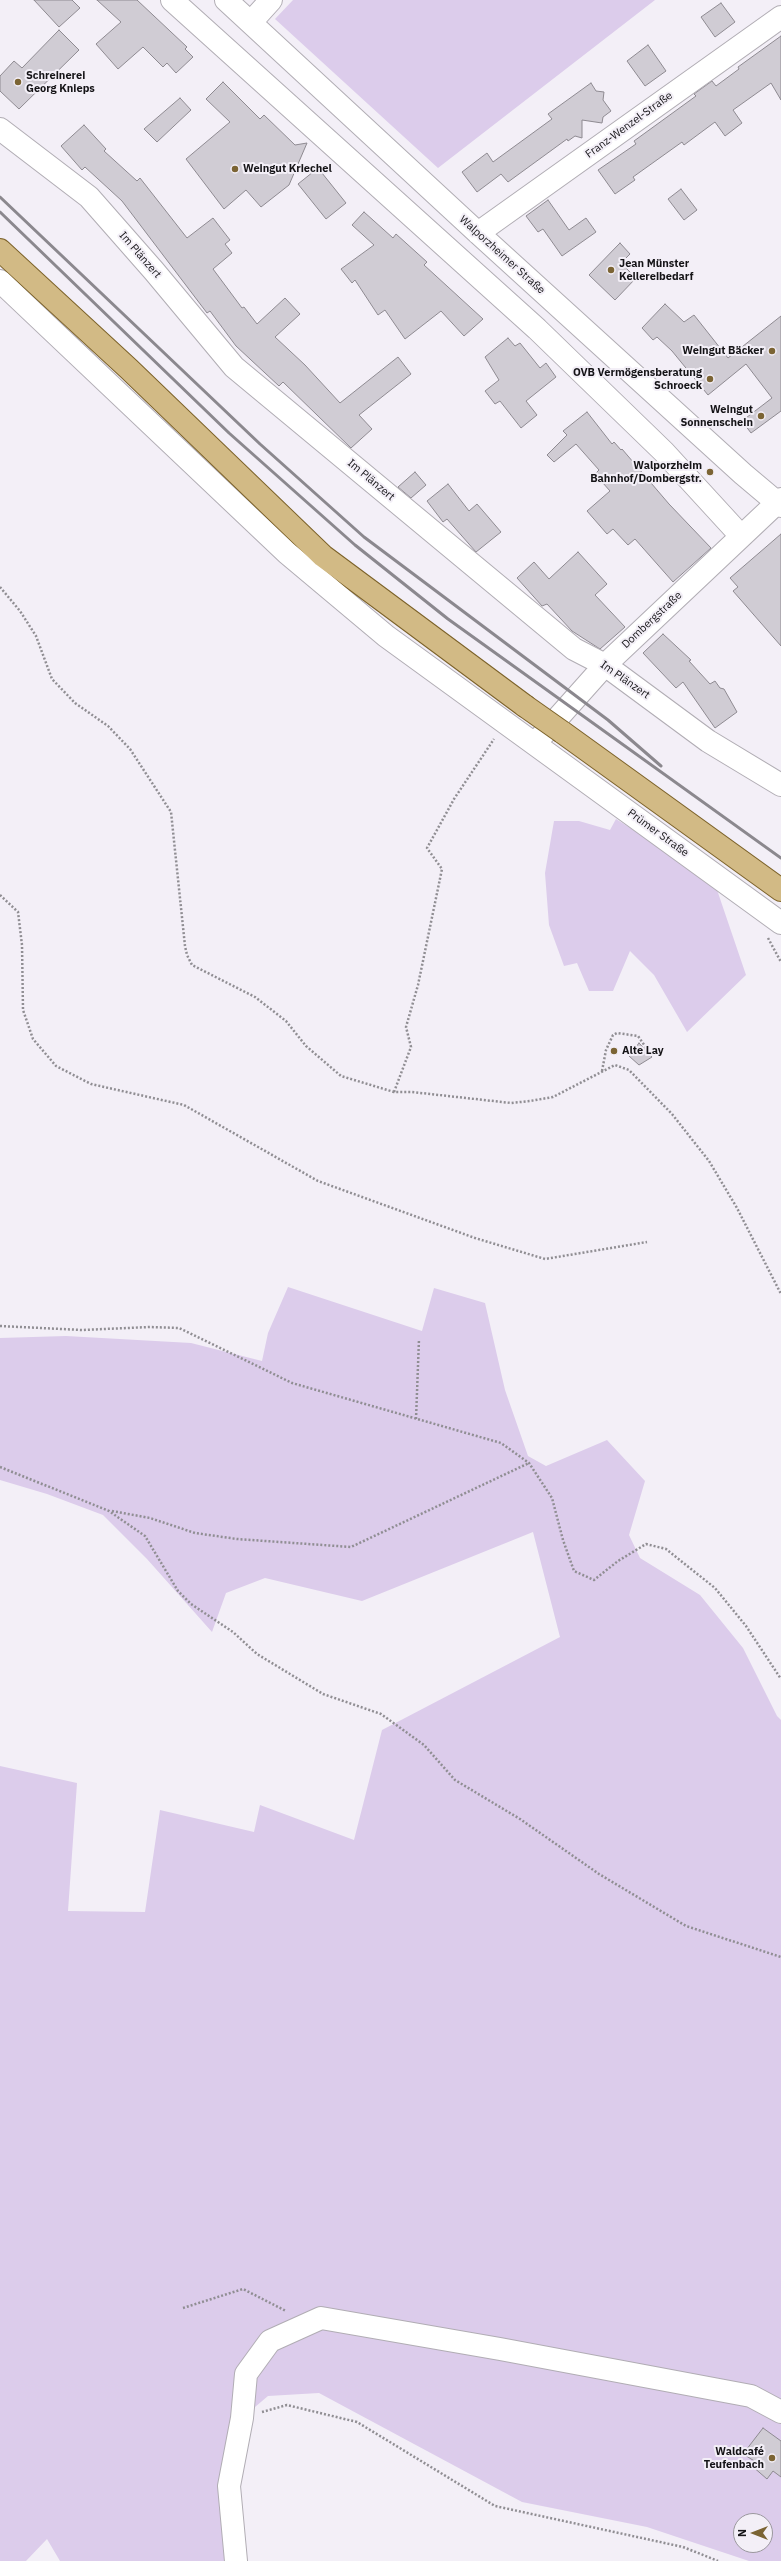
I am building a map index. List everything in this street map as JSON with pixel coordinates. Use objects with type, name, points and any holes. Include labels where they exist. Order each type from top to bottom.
[{"type":"main road","points":[[0,250],[129,369],[323,556],[526,706],[781,890]]},
{"type":"street","points":[[172,0],[537,329],[664,452],[741,536]]},
{"type":"street","name":"Walporzheimer Straße","points":[[226,0],[252,21],[478,233],[779,502]]},
{"type":"street","points":[[252,21],[272,0]]},
{"type":"street","name":"Franz-Wenzel-Straße","points":[[478,233],[781,17]]},
{"type":"street","name":"Im Plänzert","points":[[0,129],[89,198],[154,270],[234,367],[574,649],[604,665],[708,741],[781,785]]},
{"type":"street","name":"Prümer Straße","points":[[0,281],[287,553],[386,636],[781,923]]},
{"type":"street","name":"Dombergstraße","points":[[534,744],[604,665],[779,502]]},
{"type":"street","points":[[236,2561],[229,2486],[242,2418],[246,2374],[270,2341],[321,2318],[744,2394],[751,2396],[781,2412]]},
{"type":"path","points":[[0,587],[20,611],[36,636],[52,679],[75,703],[108,726],[130,749],[171,812],[185,946],[187,955],[192,965],[255,998],[286,1020],[306,1046],[341,1076],[394,1092],[412,1092],[511,1103],[530,1102],[553,1097],[614,1065],[628,1070],[672,1114],[709,1161],[737,1208],[781,1294]]},
{"type":"path","points":[[394,1092],[411,1047],[406,1028],[418,985],[442,869],[427,848],[454,799],[505,722]]},
{"type":"path","points":[[0,895],[18,912],[22,945],[23,1010],[33,1039],[56,1066],[91,1084],[184,1105],[318,1182],[475,1238],[545,1259],[647,1242]]},
{"type":"path","points":[[602,1072],[606,1050],[613,1035],[617,1033],[638,1036],[647,1049]]},
{"type":"path","points":[[0,1326],[82,1330],[150,1327],[179,1328],[292,1383],[501,1443],[529,1463],[552,1498],[563,1540],[574,1571],[594,1580],[618,1561],[646,1544],[666,1549],[715,1588],[746,1626],[781,1679]]},
{"type":"path","points":[[416,1419],[419,1339]]},
{"type":"path","points":[[0,1467],[109,1511],[150,1518],[194,1533],[237,1539],[351,1547],[529,1463]]},
{"type":"path","points":[[109,1511],[145,1536],[178,1591],[192,1604],[232,1632],[257,1654],[323,1694],[381,1714],[424,1745],[455,1780],[520,1819],[599,1874],[686,1926],[781,1957]]},
{"type":"path","points":[[183,2308],[244,2289],[310,2323]]},
{"type":"path","points":[[242,2418],[287,2405],[357,2422],[495,2506],[683,2547],[718,2561]]},
{"type":"shaded area","points":[[293,0],[655,0],[438,168],[275,19]]},
{"type":"shaded area","points":[[616,819],[714,881],[746,975],[687,1032],[654,975],[630,951],[613,991],[589,991],[577,963],[564,966],[549,925],[545,873],[554,821],[579,821],[610,830]]},
{"type":"shaded area","points":[[288,1287],[422,1331],[434,1288],[485,1303],[505,1390],[528,1456],[546,1466],[607,1440],[645,1481],[629,1535],[640,1558],[700,1595],[743,1648],[777,1716],[781,1720],[781,2561],[749,2561],[647,2527],[522,2502],[319,2393],[268,2396],[242,2418],[226,2561],[60,2561],[47,2539],[26,2561],[0,2561],[0,1766],[77,1783],[68,1911],[145,1912],[160,1810],[254,1832],[260,1805],[354,1840],[382,1730],[560,1637],[533,1532],[362,1601],[265,1578],[226,1593],[212,1632],[147,1559],[103,1515],[47,1494],[0,1480],[0,1338],[66,1336],[191,1343],[262,1361],[268,1333]]},
{"type":"building","points":[[34,0],[72,0],[80,8],[59,27]]},
{"type":"building","points":[[97,0],[137,0],[187,47],[185,49],[193,57],[176,73],[167,63],[163,67],[143,47],[118,69],[96,44],[121,22]]},
{"type":"building","points":[[721,3],[735,22],[715,37],[701,17]]},
{"type":"building","points":[[59,30],[79,50],[19,109],[0,91],[0,76],[14,61],[22,68]]},
{"type":"building","points":[[781,36],[781,100],[771,83],[733,110],[742,123],[725,136],[715,122],[684,145],[682,142],[633,177],[635,180],[615,194],[598,170],[636,144],[634,141],[696,96],[694,94],[712,81],[716,86],[739,69],[738,67]]},
{"type":"building","points":[[648,45],[666,71],[645,86],[627,61]]},
{"type":"building","points":[[223,82],[260,119],[264,115],[295,145],[307,143],[289,185],[261,207],[246,190],[224,209],[186,159],[230,122],[206,99]]},
{"type":"building","points":[[591,83],[596,91],[604,92],[603,100],[611,111],[603,117],[602,123],[582,120],[582,138],[575,136],[568,141],[567,139],[508,182],[501,174],[477,192],[462,172],[487,153],[493,162],[552,119],[548,114]]},
{"type":"building","points":[[180,98],[191,110],[157,142],[144,129]]},
{"type":"building","points":[[84,125],[106,149],[104,151],[137,181],[140,178],[187,238],[213,218],[230,240],[225,244],[232,253],[213,269],[242,308],[244,307],[257,324],[285,298],[300,314],[275,337],[305,365],[340,403],[398,357],[411,374],[359,415],[372,429],[351,448],[283,382],[279,386],[236,346],[210,311],[207,313],[122,201],[85,167],[82,170],[61,146]]},
{"type":"building","points":[[318,168],[346,203],[326,219],[298,184]]},
{"type":"building","points":[[681,189],[697,210],[684,220],[668,199]]},
{"type":"building","points":[[548,200],[569,230],[586,218],[596,232],[562,256],[543,229],[538,232],[526,216]]},
{"type":"building","points":[[364,212],[393,238],[396,234],[427,262],[424,265],[483,319],[464,336],[441,311],[405,339],[385,310],[378,315],[355,280],[352,283],[341,269],[374,245],[352,225]]},
{"type":"building","name":"Jean Münster Kellereibedarf","points":[[620,243],[630,254],[621,263],[636,278],[615,300],[589,275]]},
{"type":"building","points":[[665,304],[684,322],[694,315],[728,358],[781,316],[781,411],[751,433],[742,421],[772,398],[746,364],[708,395],[672,351],[657,337],[653,340],[642,328]]},
{"type":"building","points":[[508,338],[515,346],[520,343],[540,368],[546,363],[556,377],[526,401],[537,415],[521,428],[500,401],[495,404],[485,391],[499,380],[485,357]]},
{"type":"building","points":[[587,412],[612,444],[614,442],[621,450],[622,449],[669,504],[711,548],[673,582],[635,539],[628,545],[613,529],[607,534],[587,511],[610,491],[595,474],[599,470],[576,444],[554,462],[547,455],[567,435],[563,431]]},
{"type":"building","points":[[415,472],[426,485],[411,498],[398,487]]},
{"type":"building","points":[[448,484],[469,511],[477,504],[501,532],[476,552],[447,519],[443,522],[427,501]]},
{"type":"building","points":[[781,534],[781,646],[733,591],[738,587],[730,578]]},
{"type":"building","points":[[578,552],[607,584],[595,595],[625,627],[600,649],[572,631],[547,604],[542,606],[517,578],[534,562],[549,579]]},
{"type":"building","points":[[663,634],[691,660],[689,661],[710,684],[715,681],[720,688],[724,689],[737,712],[715,728],[683,682],[676,688],[643,653]]},
{"type":"building","points":[[639,1043],[652,1057],[639,1065],[629,1056]]},
{"type":"building","points":[[763,2428],[781,2441],[781,2477],[773,2471],[767,2479],[752,2466],[756,2462],[743,2454]]},
{"type":"railway","points":[[0,197],[260,444],[364,537],[608,720],[661,766]]},
{"type":"railway","points":[[0,212],[229,433],[355,545],[448,619],[781,858]]},
{"type":"place","name":"Schreinerei Georg Knieps","points":[[18,82]]},
{"type":"place","name":"Weingut Kriechel","points":[[235,169]]},
{"type":"place","name":"Jean Münster Kellereibedarf","points":[[611,270]]},
{"type":"place","name":"Weingut Bäcker","points":[[772,351]]},
{"type":"place","name":"OVB Vermögensberatung Schroeck","points":[[710,379]]},
{"type":"place","name":"Weingut Sonnenschein","points":[[761,416]]},
{"type":"place","name":"Walporzheim Bahnhof/Dombergstr.","points":[[710,472]]},
{"type":"place","name":"Alte Lay","points":[[614,1051]]},
{"type":"place","name":"Waldcafé Teufenbach","points":[[772,2458]]}]
